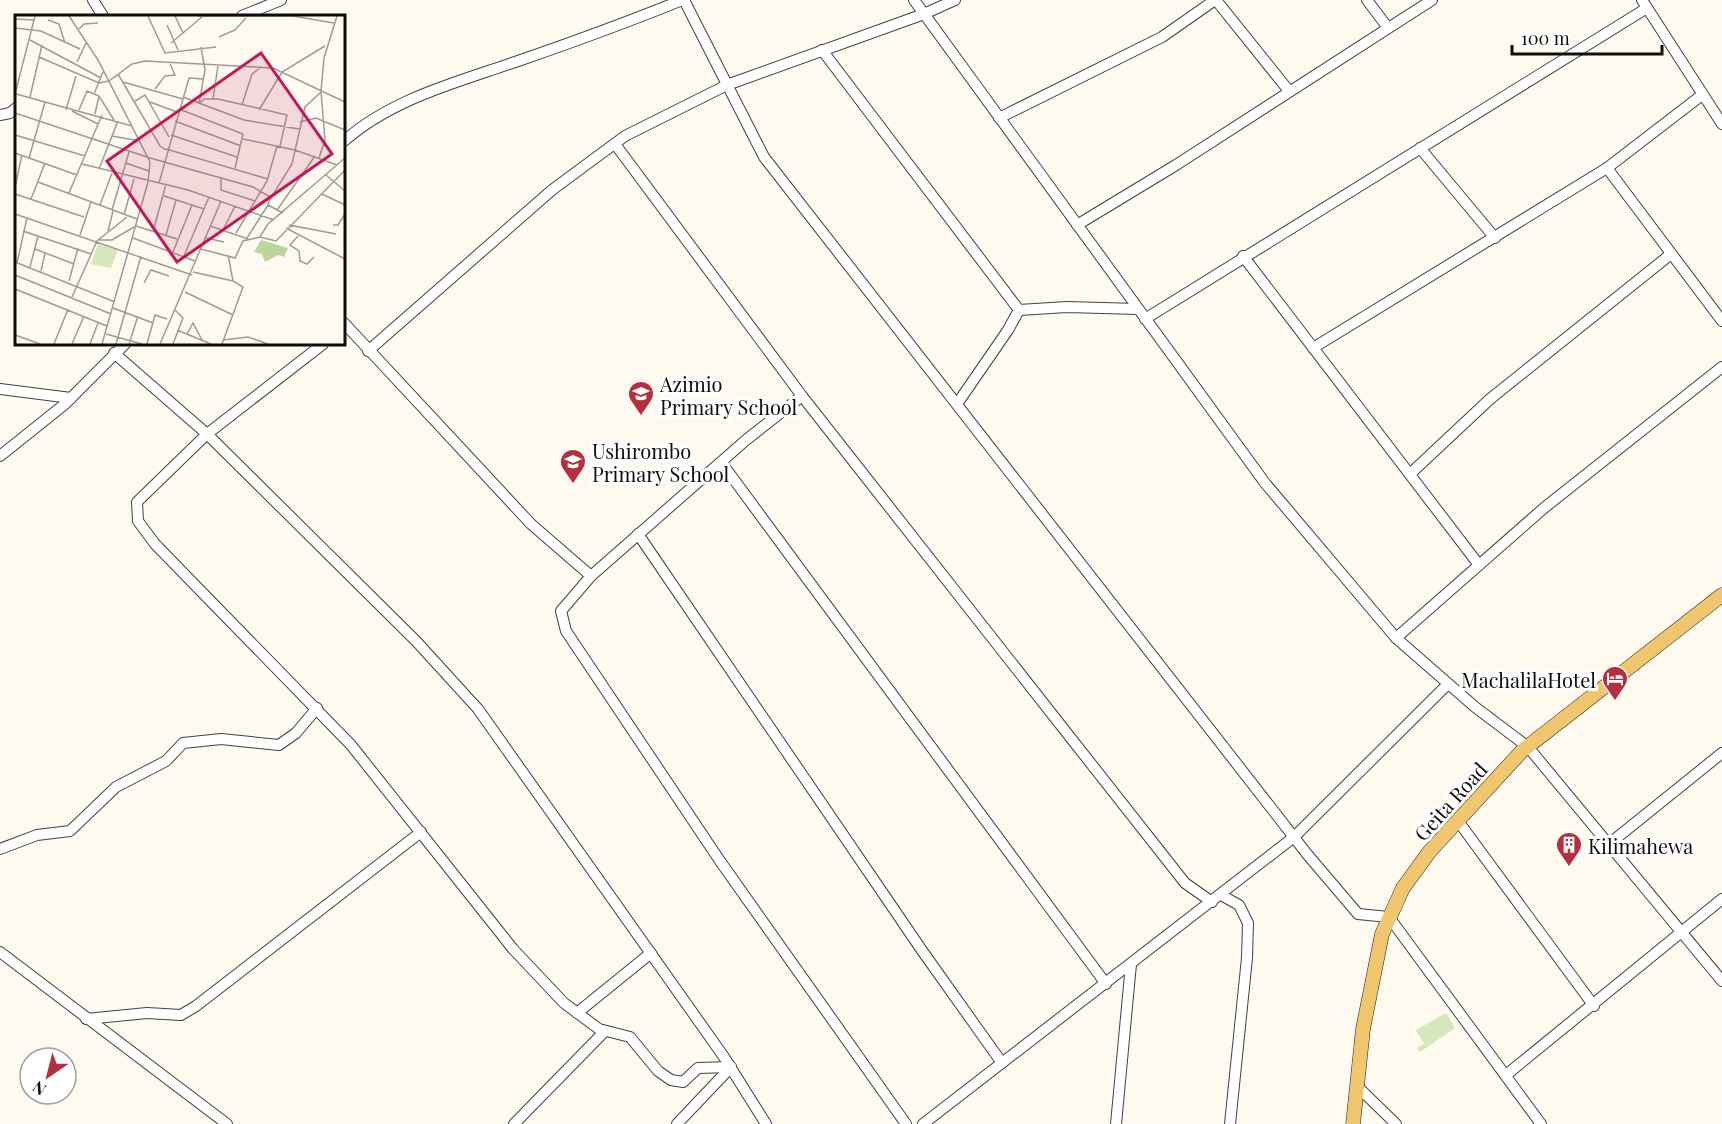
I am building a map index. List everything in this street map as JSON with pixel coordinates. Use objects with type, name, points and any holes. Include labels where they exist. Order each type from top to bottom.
[{"type":"main road","name":"Geita Road","points":[[1353,1124],[1364,1029],[1382,934],[1410,879],[1430,851],[1528,747],[1722,595]]},
{"type":"street","points":[[93,0],[102,15]]},
{"type":"street","points":[[244,15],[281,0]]},
{"type":"street","points":[[345,140],[357,129],[412,98],[612,29],[683,0],[764,157],[1294,837],[1358,914],[1389,917],[1541,1124]]},
{"type":"street","points":[[914,0],[1265,483],[1396,638],[1448,684],[1528,747],[1722,981]]},
{"type":"street","points":[[368,351],[552,190],[625,136],[727,85],[924,14],[955,0]]},
{"type":"street","points":[[999,118],[1062,84],[1162,37],[1216,0],[1289,91]]},
{"type":"street","points":[[1367,0],[1388,28]]},
{"type":"street","points":[[1077,225],[1176,165],[1432,0]]},
{"type":"street","points":[[1145,319],[1645,4],[1722,124]]},
{"type":"street","points":[[822,50],[1019,310]]},
{"type":"street","points":[[1313,348],[1607,168],[1702,95]]},
{"type":"street","points":[[0,115],[10,113],[15,109]]},
{"type":"street","points":[[615,144],[802,396],[1185,883],[1217,899],[1239,905],[1248,923],[1247,958],[1230,1124]]},
{"type":"street","points":[[1420,147],[1495,238]]},
{"type":"street","points":[[1607,168],[1722,321]]},
{"type":"street","points":[[1410,474],[1490,399],[1671,254]]},
{"type":"street","points":[[1243,256],[1479,565]]},
{"type":"street","points":[[1019,310],[1067,307],[1138,309]]},
{"type":"street","points":[[957,404],[1008,330],[1019,310]]},
{"type":"street","points":[[345,327],[531,524],[591,576]]},
{"type":"street","points":[[0,456],[71,398],[124,345]]},
{"type":"street","points":[[322,345],[207,434],[137,502],[138,521],[155,544],[351,745],[513,949],[564,1003],[605,1031],[630,1037],[658,1071],[671,1080],[683,1082],[698,1068],[731,1067]]},
{"type":"street","points":[[114,353],[207,434],[416,642],[478,709],[731,1067],[766,1124]]},
{"type":"street","points":[[1396,638],[1544,508],[1722,366]]},
{"type":"street","points":[[0,389],[71,398]]},
{"type":"street","points":[[802,396],[638,534],[591,576],[561,610],[566,631],[720,861],[906,1124]]},
{"type":"street","points":[[721,462],[1106,984]]},
{"type":"street","points":[[638,534],[923,952],[1002,1063]]},
{"type":"street","points":[[923,1124],[937,1120],[1002,1063],[1217,899],[1294,837],[1448,684]]},
{"type":"street","points":[[0,849],[37,835],[70,831],[116,787],[166,761],[183,743],[221,739],[279,745],[296,733],[317,708]]},
{"type":"street","points":[[1609,844],[1722,753]]},
{"type":"street","points":[[1458,821],[1594,1006]]},
{"type":"street","points":[[86,1019],[147,1013],[181,1015],[196,1006],[421,832]]},
{"type":"street","points":[[1506,1075],[1594,1006],[1680,931],[1722,899]]},
{"type":"street","points":[[0,952],[227,1124]]},
{"type":"street","points":[[578,1013],[651,953]]},
{"type":"street","points":[[1116,1124],[1131,964]]},
{"type":"street","points":[[514,1124],[605,1031]]},
{"type":"street","points":[[677,1124],[731,1067]]},
{"type":"street","points":[[1357,1086],[1396,1124]]},
{"type":"green space","points":[[1446,1013],[1455,1028],[1420,1052],[1417,1048],[1424,1044],[1416,1030]]},
{"type":"place","name":"Azimio Primary School","points":[[641,417]]},
{"type":"place","name":"Ushirombo Primary School","points":[[573,485]]},
{"type":"place","name":"MachalilaHotel","points":[[1615,702]]},
{"type":"place","name":"Kilimahewa","points":[[1569,868]]}]
